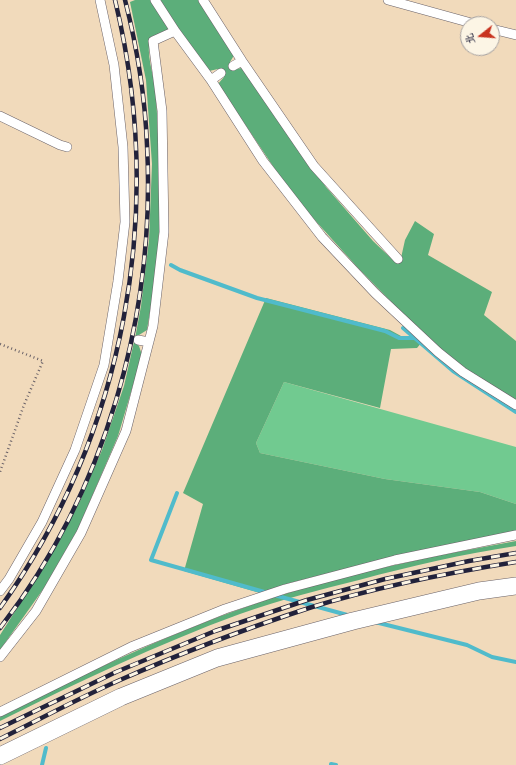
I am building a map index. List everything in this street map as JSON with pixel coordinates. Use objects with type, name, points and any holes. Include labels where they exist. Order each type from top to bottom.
[{"type":"street","points":[[0,756],[121,697],[217,658],[372,616],[479,591],[516,586]]},
{"type":"lane","points":[[0,591],[9,579],[42,522],[75,450],[113,334],[125,222],[123,147],[114,65],[100,0]]},
{"type":"lane","points":[[155,0],[175,31],[211,80],[263,161],[322,237],[369,288],[438,352],[458,368],[516,405]]},
{"type":"lane","points":[[202,0],[314,166],[398,259]]},
{"type":"lane","points":[[388,0],[460,20]]},
{"type":"lane","points":[[0,657],[36,611],[81,533],[126,431],[153,326],[164,232],[162,111],[153,40],[175,31]]},
{"type":"lane","points":[[500,31],[516,35]]},
{"type":"lane","points":[[232,66],[242,60]]},
{"type":"lane","points":[[211,80],[222,74]]},
{"type":"lane","points":[[0,116],[67,147]]},
{"type":"lane","points":[[138,340],[148,342]]},
{"type":"lane","points":[[0,712],[131,647],[225,609],[285,589],[396,560],[516,535]]},
{"type":"path","points":[[0,344],[43,361],[24,405],[0,472]]},
{"type":"green space","points":[[135,0],[150,0],[167,24],[169,30],[150,38],[149,44],[149,57],[157,109],[160,211],[156,271],[147,330],[139,335],[137,344],[142,355],[118,436],[78,529],[44,588],[0,650],[0,635],[56,547],[80,501],[102,450],[124,386],[136,333],[141,306],[149,240],[152,164],[146,80],[130,2]]},
{"type":"green space","points":[[159,0],[198,0],[233,52],[233,57],[230,62],[234,69],[242,68],[326,187],[373,241],[396,263],[401,258],[405,240],[415,221],[434,234],[428,255],[492,292],[484,315],[516,341],[516,403],[465,370],[413,324],[359,269],[293,196],[218,84],[224,77],[218,69],[209,71],[204,67]]},
{"type":"green space","points":[[266,298],[390,330],[401,336],[415,336],[422,342],[417,348],[391,349],[380,408],[284,382],[256,443],[260,453],[385,479],[480,492],[516,504],[516,532],[391,557],[290,583],[260,593],[184,571],[203,504],[183,493]]},
{"type":"green space","points":[[284,382],[516,447],[516,504],[480,492],[385,479],[260,453],[256,443]]},
{"type":"green space","points":[[516,541],[516,546],[398,570],[269,604],[240,614],[118,664],[0,721],[0,715],[67,683],[168,637],[237,610],[272,598],[362,572]]},
{"type":"waterway","points":[[171,265],[180,270],[257,298],[385,331],[399,338],[415,338]]},
{"type":"waterway","points":[[403,328],[453,371],[516,412]]},
{"type":"waterway","points":[[177,493],[151,560],[268,593]]},
{"type":"waterway","points":[[274,595],[351,616]]},
{"type":"waterway","points":[[375,622],[467,645],[492,657],[516,662]]},
{"type":"waterway","points":[[42,765],[46,748]]},
{"type":"waterway","points":[[331,765],[336,765]]},
{"type":"railway","points":[[0,608],[43,540],[78,468],[105,394],[124,317],[134,238],[136,159],[130,79],[115,0]]},
{"type":"railway","points":[[0,628],[37,575],[69,519],[95,461],[116,400],[132,337],[143,273],[148,209],[147,145],[140,72],[125,0]]},
{"type":"railway","points":[[0,728],[116,672],[215,631],[307,600],[385,579],[469,561],[516,553]]},
{"type":"railway","points":[[0,739],[90,694],[166,660],[285,616],[334,600],[386,587],[516,562]]}]
